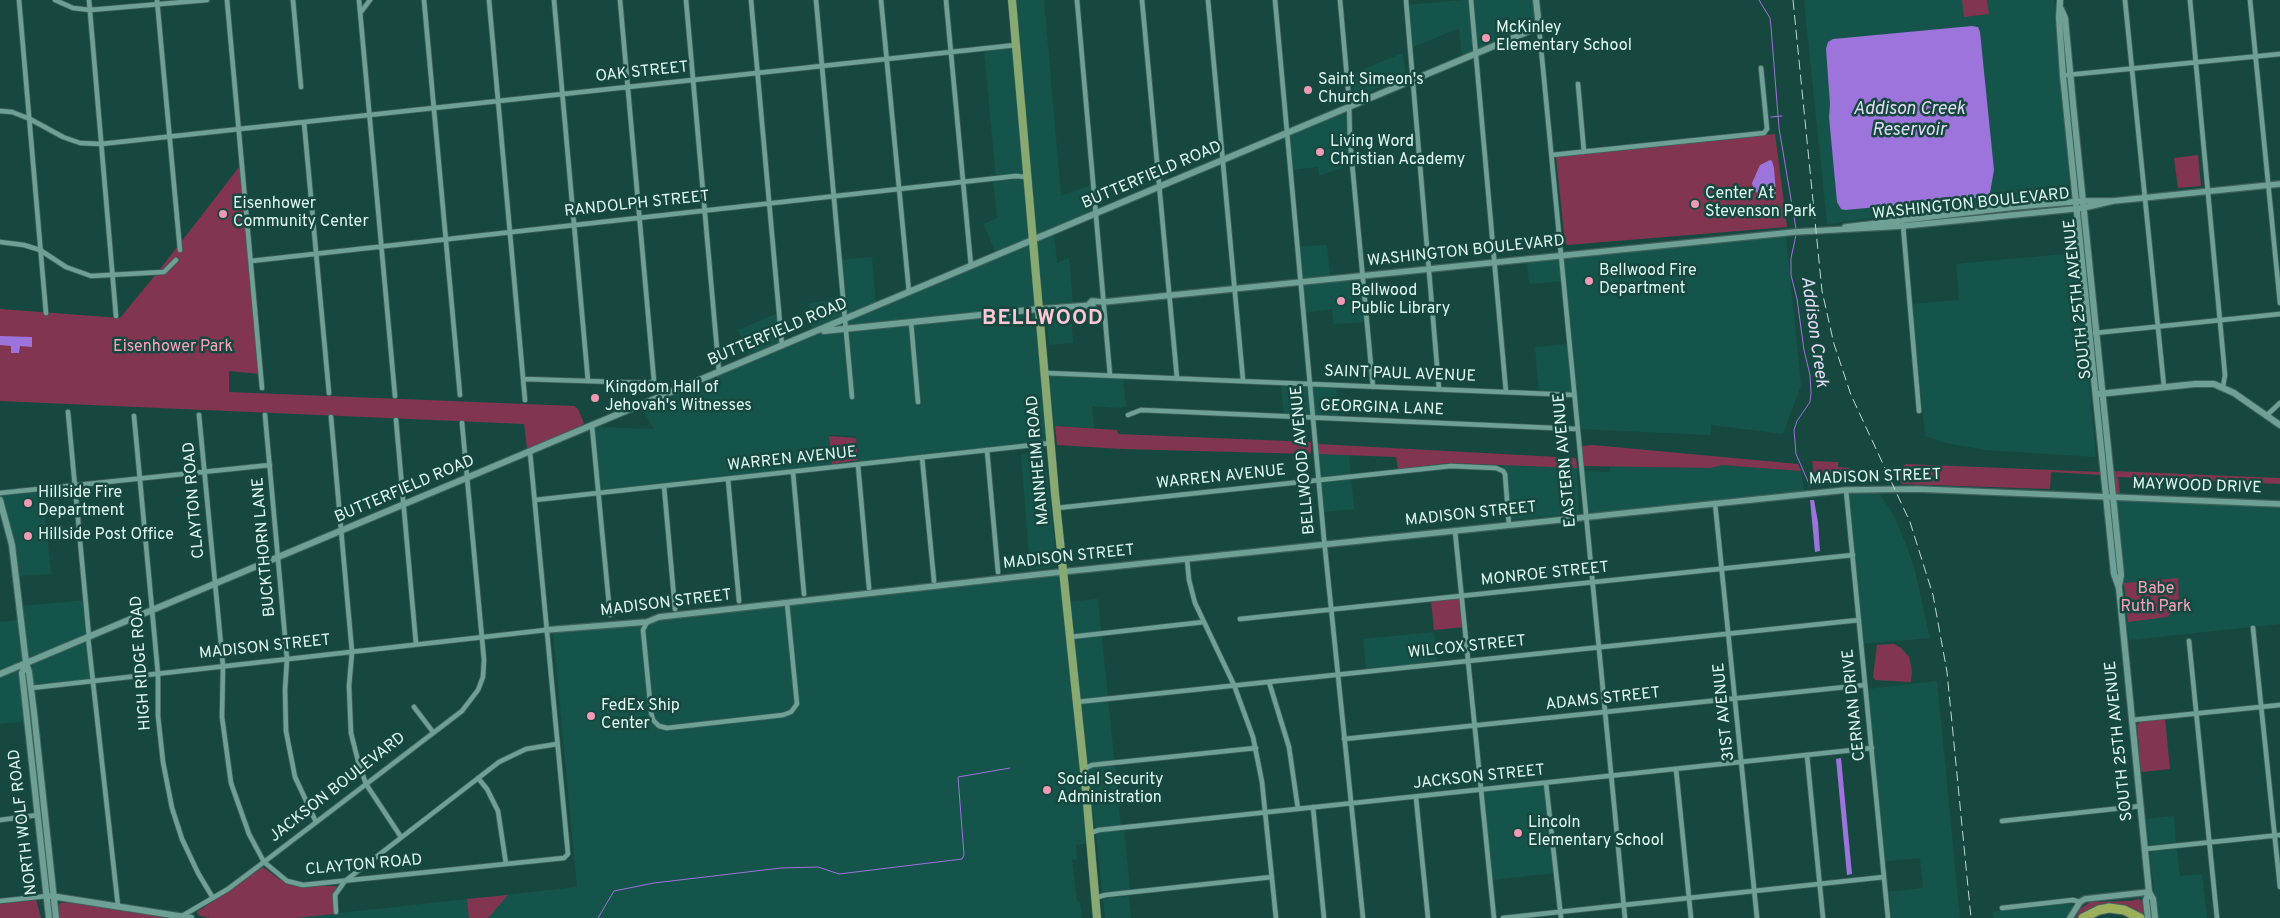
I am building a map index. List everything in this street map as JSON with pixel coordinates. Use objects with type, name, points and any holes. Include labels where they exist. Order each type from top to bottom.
[{"type":"highway","points":[[2083,918],[2099,910],[2109,908],[2124,910],[2140,918]]},
{"type":"main road","name":"MANNHEIM ROAD","points":[[1012,0],[1038,309],[1097,918]]},
{"type":"main road","name":"EASTERN AVENUE","points":[[1536,0],[1539,27]]},
{"type":"main road","name":"SOUTH 25TH AVENUE","points":[[2060,0],[2059,18],[2071,114],[2109,497],[2121,575],[2119,588],[2149,892],[2153,899],[2155,918]]},
{"type":"main road","name":"BUTTERFIELD ROAD","points":[[0,674],[818,332],[1539,27]]},
{"type":"main road","name":"WASHINGTON BOULEVARD","points":[[818,332],[1038,309]]},
{"type":"main road","points":[[2099,394],[2203,383],[2223,387],[2280,425]]},
{"type":"main road","name":"NORTH WOLF ROAD","points":[[0,500],[12,545],[26,663],[31,688],[41,815]]},
{"type":"main road","name":"NORTH WOLF ROAD","points":[[26,663],[22,673],[50,896],[56,918]]},
{"type":"main road","name":"SOUTH 25TH AVENUE","points":[[2148,918],[2146,900],[2149,892]]},
{"type":"main road","points":[[50,896],[191,918]]},
{"type":"main road","name":"NORTH WOLF ROAD","points":[[49,918],[50,896]]},
{"type":"street","points":[[19,0],[46,313]]},
{"type":"street","points":[[55,0],[73,8],[90,10],[157,2],[207,0]]},
{"type":"street","points":[[89,0],[116,316]]},
{"type":"street","points":[[227,0],[262,388]]},
{"type":"street","points":[[293,0],[301,87]]},
{"type":"street","points":[[360,0],[380,247],[395,396]]},
{"type":"street","points":[[361,12],[370,0]]},
{"type":"street","points":[[424,0],[460,395]]},
{"type":"street","points":[[489,0],[526,400]]},
{"type":"street","points":[[554,0],[588,381]]},
{"type":"street","points":[[524,379],[652,382],[629,88],[620,0]]},
{"type":"street","points":[[686,0],[720,373]]},
{"type":"street","points":[[750,0],[782,346]]},
{"type":"street","points":[[816,0],[852,397]]},
{"type":"street","points":[[881,0],[909,292]]},
{"type":"street","points":[[946,0],[971,266]]},
{"type":"street","points":[[1077,0],[1110,375]]},
{"type":"street","points":[[1142,0],[1177,378]]},
{"type":"street","points":[[1208,0],[1243,380]]},
{"type":"street","name":"BELLWOOD AVENUE","points":[[1274,0],[1324,544],[1363,918]]},
{"type":"street","points":[[1340,0],[1350,141],[1373,387]]},
{"type":"street","points":[[1406,0],[1439,390]]},
{"type":"street","points":[[1471,0],[1506,392]]},
{"type":"street","points":[[2125,0],[2164,387]]},
{"type":"street","points":[[2190,0],[2225,375],[2223,387]]},
{"type":"street","points":[[2250,0],[2280,303]]},
{"type":"street","points":[[157,2],[180,250]]},
{"type":"street","name":"EASTERN AVENUE","points":[[1539,27],[1591,582],[1625,918]]},
{"type":"street","name":"OAK STREET","points":[[0,111],[12,112],[63,137],[80,142],[101,144],[1016,45]]},
{"type":"street","points":[[2067,76],[2280,54]]},
{"type":"street","points":[[1552,155],[1764,133],[1767,129],[1761,68]]},
{"type":"street","points":[[1578,84],[1584,152]]},
{"type":"street","points":[[304,122],[329,393]]},
{"type":"street","name":"RANDOLPH STREET","points":[[250,261],[1016,176],[1027,177]]},
{"type":"street","name":"WASHINGTON BOULEVARD","points":[[1038,309],[1798,232],[1903,226],[2113,201],[2280,184]]},
{"type":"street","name":"WASHINGTON BOULEVARD","points":[[1831,229],[1902,219],[2079,205]]},
{"type":"street","points":[[1902,219],[1919,411]]},
{"type":"street","points":[[0,242],[24,244],[40,250],[78,273],[91,276],[164,272],[176,260]]},
{"type":"street","points":[[2092,333],[2280,314]]},
{"type":"street","points":[[910,322],[918,402]]},
{"type":"street","name":"SAINT PAUL AVENUE","points":[[1045,373],[1574,395]]},
{"type":"street","points":[[2266,416],[2280,403]]},
{"type":"street","name":"GEORGINA LANE","points":[[1128,415],[1141,410],[1577,429]]},
{"type":"street","points":[[68,412],[89,637],[118,906]]},
{"type":"street","name":"CLAYTON ROAD","points":[[199,415],[223,666],[222,717],[231,783],[247,829],[264,862],[280,877],[296,884],[310,885],[567,856],[556,744]]},
{"type":"street","name":"BUCKTHORN LANE","points":[[265,415],[288,659],[285,696],[290,752],[300,790],[316,822]]},
{"type":"street","name":"HIGH RIDGE ROAD","points":[[134,416],[158,674],[161,748],[172,808],[190,858],[213,898]]},
{"type":"street","points":[[331,417],[352,652],[349,686],[350,722],[358,761],[366,784],[401,837]]},
{"type":"street","points":[[396,420],[416,644]]},
{"type":"street","name":"JACKSON BOULEVARD","points":[[182,916],[213,898],[264,862],[468,705],[478,690],[484,668],[462,423]]},
{"type":"street","points":[[592,426],[600,493],[610,615]]},
{"type":"street","name":"WARREN AVENUE","points":[[535,500],[1051,443]]},
{"type":"street","points":[[987,450],[998,572]]},
{"type":"street","points":[[336,912],[335,896],[344,881],[478,778],[512,754],[556,744],[530,452]]},
{"type":"street","points":[[922,457],[934,581]]},
{"type":"street","points":[[0,494],[270,465]]},
{"type":"street","points":[[858,465],[869,588]]},
{"type":"street","name":"WARREN AVENUE","points":[[1057,508],[1451,466],[1496,468],[1505,474],[1509,525]]},
{"type":"street","points":[[793,472],[804,594]]},
{"type":"street","points":[[728,479],[740,601]]},
{"type":"street","points":[[664,486],[675,609]]},
{"type":"street","name":"MADISON STREET","points":[[31,688],[546,630],[647,622],[659,617],[787,602],[1846,490],[1917,488],[2109,497]]},
{"type":"street","name":"CERNAN DRIVE","points":[[1846,490],[1888,918]]},
{"type":"street","name":"MAYWOOD DRIVE","points":[[2109,497],[2280,504]]},
{"type":"street","name":"31ST AVENUE","points":[[1715,503],[1757,918]]},
{"type":"street","points":[[1455,530],[1494,918]]},
{"type":"street","name":"MONROE STREET","points":[[1240,619],[1853,554]]},
{"type":"street","points":[[1187,559],[1191,591],[1234,685],[1256,748],[1276,918]]},
{"type":"street","points":[[647,622],[644,630],[651,712],[656,724],[667,728],[782,715],[794,710],[797,700],[787,602]]},
{"type":"street","name":"WILCOX STREET","points":[[1077,702],[1859,620]]},
{"type":"street","points":[[1070,637],[1204,622]]},
{"type":"street","points":[[2254,628],[2280,887]]},
{"type":"street","points":[[2189,641],[2217,918]]},
{"type":"street","points":[[1268,682],[1289,746],[1298,809]]},
{"type":"street","name":"ADAMS STREET","points":[[1344,739],[1865,684]]},
{"type":"street","points":[[2132,720],[2280,704]]},
{"type":"street","points":[[414,707],[433,732]]},
{"type":"street","points":[[1084,769],[1092,765],[1256,748]]},
{"type":"street","name":"JACKSON STREET","points":[[1090,833],[1099,830],[1416,798],[1872,748]]},
{"type":"street","points":[[1807,755],[1823,918]]},
{"type":"street","points":[[1676,770],[1691,918]]},
{"type":"street","points":[[478,778],[487,789],[498,811],[506,864]]},
{"type":"street","points":[[1546,783],[1561,918]]},
{"type":"street","points":[[1416,798],[1428,918]]},
{"type":"street","points":[[2002,821],[2141,806]]},
{"type":"street","points":[[1313,807],[1324,918]]},
{"type":"street","points":[[0,820],[41,815]]},
{"type":"street","points":[[2145,849],[2280,835]]},
{"type":"street","points":[[1095,898],[1105,895],[1272,877]]},
{"type":"street","points":[[1502,918],[1884,878]]},
{"type":"street","points":[[2070,918],[2080,902],[2085,899],[2149,892]]},
{"type":"street","points":[[0,901],[50,896]]},
{"type":"street","points":[[2002,908],[2073,900],[2080,902]]},
{"type":"shaded area","points":[[1012,0],[1044,0],[1061,196],[1094,184],[1096,213],[1033,240]]},
{"type":"shaded area","name":"McKinley Elementary School","points":[[1466,0],[1536,0],[1538,27],[1462,59],[1459,28],[1411,48],[1405,5]]},
{"type":"shaded area","points":[[1804,0],[2054,0],[2068,153],[2069,194],[2067,198],[1895,215],[1827,224]]},
{"type":"shaded area","points":[[1016,47],[1026,174],[996,178],[984,50]]},
{"type":"shaded area","points":[[1403,53],[1406,76],[1355,97],[1352,74]]},
{"type":"shaded area","name":"Living Word Christian Academy","points":[[1349,108],[1353,164],[1319,176],[1318,167],[1291,170],[1287,134]]},
{"type":"shaded area","points":[[1026,176],[1032,240],[996,255],[984,224],[997,218],[993,179]]},
{"type":"shaded area","points":[[1054,233],[1057,263],[1069,258],[1073,304],[1039,308],[1034,241]]},
{"type":"shaded area","points":[[1786,235],[1801,385],[1783,434],[1711,425],[1711,435],[1578,429],[1562,256]]},
{"type":"shaded area","points":[[1032,242],[1038,308],[847,328],[846,320]]},
{"type":"shaded area","points":[[1327,245],[1330,278],[1301,281],[1298,247]]},
{"type":"shaded area","points":[[2076,253],[2096,457],[1986,450],[1946,443],[1925,436],[1912,304],[1959,300],[1956,264]]},
{"type":"shaded area","points":[[1560,255],[1562,281],[1529,284],[1527,259]]},
{"type":"shaded area","points":[[872,257],[876,305],[812,332],[809,303],[842,299],[839,260]]},
{"type":"shaded area","points":[[1363,276],[1368,322],[1334,324],[1332,309],[1304,313],[1301,282]]},
{"type":"shaded area","points":[[1038,309],[1050,443],[859,464],[856,436],[829,435],[832,467],[601,492],[594,427],[654,429],[641,407],[818,332]]},
{"type":"shaded area","points":[[778,313],[781,344],[750,357],[738,330]]},
{"type":"shaded area","points":[[1071,315],[1073,343],[1049,345],[1047,322],[1049,319]]},
{"type":"shaded area","points":[[1568,344],[1573,394],[1539,393],[1535,347]]},
{"type":"shaded area","points":[[1045,375],[1123,378],[1126,406],[1120,408],[1092,406],[1094,428],[1051,426]]},
{"type":"shaded area","points":[[1281,384],[1336,386],[1339,418],[1284,416]]},
{"type":"shaded area","points":[[1045,452],[1056,559],[1049,568],[1030,570],[1021,454]]},
{"type":"shaded area","points":[[1319,454],[1349,455],[1354,509],[1323,512]]},
{"type":"shaded area","points":[[1501,465],[1577,468],[1579,513],[1510,520],[1504,469]]},
{"type":"shaded area","points":[[1722,465],[1801,471],[1804,493],[1586,516],[1583,471],[1610,472],[1610,466],[1711,468]]},
{"type":"shaded area","points":[[42,489],[51,574],[19,576],[16,545],[0,495]]},
{"type":"shaded area","points":[[1877,490],[1893,514],[1914,567],[1930,638],[1863,644],[1848,491]]},
{"type":"shaded area","points":[[2115,501],[2280,507],[2280,624],[2129,640]]},
{"type":"shaded area","points":[[1061,574],[1089,843],[1076,845],[1077,859],[1072,860],[1077,901],[1080,902],[1082,918],[295,918],[577,887],[553,631]]},
{"type":"shaded area","points":[[1098,599],[1121,828],[1124,828],[1130,890],[1102,892],[1095,823],[1085,766],[1067,602]]},
{"type":"shaded area","points":[[87,600],[90,635],[27,662],[22,606]]},
{"type":"shaded area","points":[[20,620],[25,662],[0,673],[0,622]]},
{"type":"shaded area","points":[[1434,632],[1437,663],[1366,670],[1363,639]]},
{"type":"shaded area","points":[[88,637],[92,681],[32,689],[27,664]]},
{"type":"shaded area","points":[[24,665],[26,721],[0,724],[0,675]]},
{"type":"shaded area","points":[[1937,681],[1960,918],[1892,918],[1889,892],[1923,888],[1920,858],[1885,861],[1868,689]]},
{"type":"shaded area","name":"Lincoln Elementary School","points":[[1545,785],[1555,873],[1490,880],[1481,792]]},
{"type":"shaded area","points":[[2174,816],[2176,843],[2150,845],[2146,819]]},
{"type":"shaded area","points":[[2177,848],[2180,876],[2202,874],[2207,918],[2157,918],[2150,855],[2154,851]]},
{"type":"shaded area","points":[[1129,896],[1131,918],[1105,918],[1103,899]]},
{"type":"shaded area","points":[[2068,903],[2073,907],[2067,918],[1994,918],[1993,912]]},
{"type":"green space","points":[[1962,0],[1987,0],[1989,14],[1964,17]]},
{"type":"green space","points":[[1775,134],[1787,227],[1567,245],[1565,243],[1556,156]]},
{"type":"green space","points":[[2198,155],[2201,186],[2178,188],[2174,158]]},
{"type":"green space","name":"Eisenhower Park","points":[[240,166],[260,374],[229,371],[229,392],[574,406],[578,409],[584,423],[527,449],[524,424],[0,401],[0,309],[120,318]]},
{"type":"green space","points":[[1055,426],[1117,430],[1118,434],[1311,442],[1311,452],[1310,454],[1123,449],[1057,445]]},
{"type":"green space","points":[[829,436],[856,438],[858,460],[832,464]]},
{"type":"green space","points":[[1318,444],[1576,458],[1577,468],[1449,463],[1398,469],[1396,457],[1319,454]]},
{"type":"green space","points":[[1593,445],[1798,464],[1801,471],[1722,465],[1711,468],[1584,466],[1581,446]]},
{"type":"green space","points":[[1812,461],[1838,462],[1838,467],[1852,468],[1855,470],[1855,474],[1814,473]]},
{"type":"green space","points":[[1906,464],[2101,472],[2101,475],[2051,472],[2050,489],[1902,484],[1890,469],[1900,469]]},
{"type":"green space","points":[[2112,471],[2280,478],[2280,484],[2118,477],[2120,493],[2116,493]]},
{"type":"green space","name":"Babe Ruth Park","points":[[2178,578],[2179,604],[2167,617],[2128,622],[2124,583]]},
{"type":"green space","points":[[1461,597],[1464,627],[1434,630],[1431,600]]},
{"type":"green space","points":[[1894,644],[1901,648],[1909,657],[1912,671],[1911,682],[1875,680],[1873,677],[1877,645]]},
{"type":"green space","points":[[2165,719],[2170,769],[2141,772],[2137,725],[2141,721]]},
{"type":"green space","points":[[263,867],[279,879],[293,886],[337,886],[333,895],[334,914],[295,918],[210,918],[200,916],[197,912]]},
{"type":"green space","points":[[508,895],[488,918],[469,918],[467,899]]},
{"type":"green space","points":[[2139,899],[2143,902],[2145,918],[2124,907],[2075,918],[2081,908],[2091,902]]},
{"type":"green space","points":[[36,900],[41,918],[0,918],[0,904]]},
{"type":"green space","points":[[70,902],[174,918],[57,918],[57,906],[61,903]]},
{"type":"water","name":"Addison Creek Reservoir","points":[[1978,27],[1980,32],[1994,170],[1990,193],[1986,197],[1841,209],[1837,202],[1829,117],[1830,104],[1826,49],[1828,42],[1833,39]]},
{"type":"water","points":[[1770,160],[1774,168],[1776,193],[1774,195],[1761,195],[1754,191],[1752,183],[1760,165]]},
{"type":"water","points":[[0,336],[32,337],[32,347],[20,346],[19,353],[11,353],[11,346],[0,345]]},
{"type":"water","points":[[1810,500],[1814,500],[1818,522],[1820,551],[1815,552]]},
{"type":"water","points":[[1841,758],[1852,874],[1847,875],[1836,759]]},
{"type":"waterway","name":"Addison Creek","points":[[1759,0],[1770,18],[1779,128],[1796,229]]},
{"type":"waterway","name":"Addison Creek","points":[[1771,117],[1782,116]]},
{"type":"waterway","name":"Addison Creek","points":[[1796,235],[1791,258],[1791,275],[1810,375],[1811,393],[1810,402],[1797,421],[1794,430],[1796,454],[1810,486]]},
{"type":"waterway","points":[[598,918],[614,891],[654,883],[781,868],[818,867],[839,874],[962,859],[964,855],[958,777],[1010,768]]},
{"type":"railway","points":[[1793,0],[1822,291],[1834,344],[1851,395],[1910,522],[1933,595],[1947,672],[1971,918]]},
{"type":"place","name":"McKinley Elementary School","points":[[1486,38]]},
{"type":"place","name":"Saint Simeon's Church","points":[[1308,90]]},
{"type":"place","name":"Living Word Christian Academy","points":[[1320,152]]},
{"type":"place","name":"Center At Stevenson Park","points":[[1695,204]]},
{"type":"place","name":"Eisenhower Community Center","points":[[223,214]]},
{"type":"place","name":"Bellwood Fire Department","points":[[1589,281]]},
{"type":"place","name":"Bellwood Public Library","points":[[1341,301]]},
{"type":"place","name":"Kingdom Hall of Jehovah's Witnesses","points":[[595,398]]},
{"type":"place","name":"Hillside Fire Department","points":[[28,503]]},
{"type":"place","name":"Hillside Post Office","points":[[28,536]]},
{"type":"place","name":"FedEx Ship Center","points":[[591,716]]},
{"type":"place","name":"Social Security Administration","points":[[1047,790]]},
{"type":"place","name":"Lincoln Elementary School","points":[[1518,833]]},
{"type":"district","name":"BELLWOOD","points":[[1043,320]]}]
